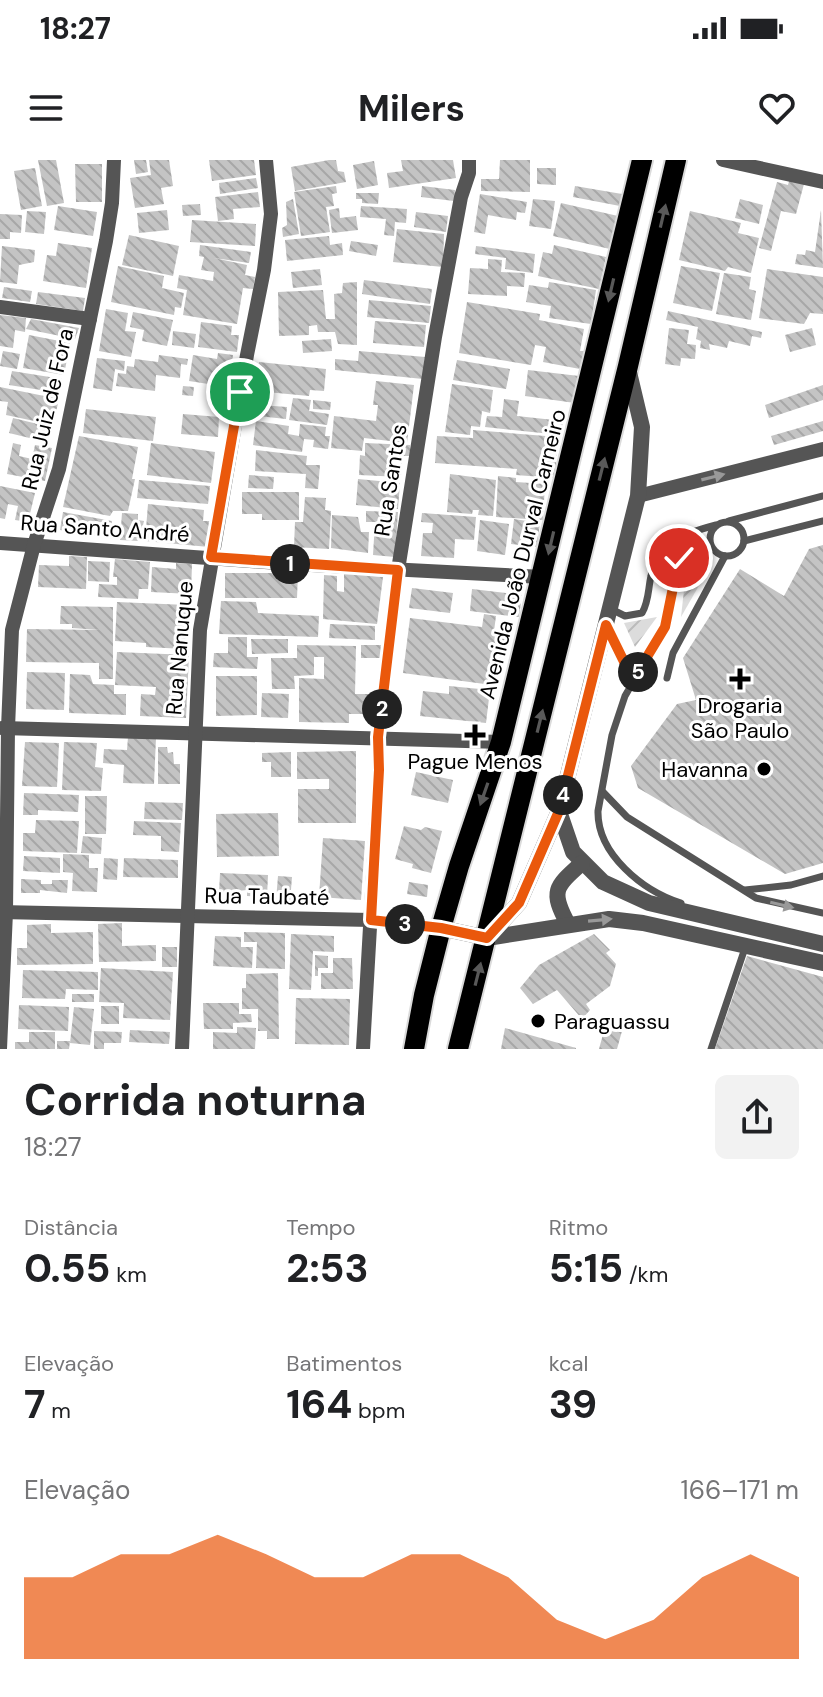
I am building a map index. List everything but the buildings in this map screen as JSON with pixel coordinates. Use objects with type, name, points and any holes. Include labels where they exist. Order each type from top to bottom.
[{"type":"main road","name":"Avenida João Durval Carneiro","points":[[414,1049],[441,928],[501,742],[642,160]]},
{"type":"main road","points":[[458,1049],[628,366],[676,160]]},
{"type":"street","name":"Rua Juiz de Fora","points":[[0,1049],[4,728],[12,630],[34,545],[59,469],[112,203],[114,160]]},
{"type":"street","name":"Rua Nanuque","points":[[182,1049],[200,630],[264,270],[271,214],[266,160]]},
{"type":"street","name":"Rua Santos","points":[[363,1049],[379,770],[378,737],[398,570],[435,337],[461,197],[469,173],[469,160]]},
{"type":"street","points":[[723,160],[823,182]]},
{"type":"street","points":[[0,307],[90,319]]},
{"type":"street","points":[[487,938],[519,903],[559,811],[638,496],[642,427],[628,366]]},
{"type":"street","points":[[638,496],[823,449]]},
{"type":"street","name":"Rua Santo André","points":[[0,543],[543,577]]},
{"type":"street","points":[[4,728],[501,742]]},
{"type":"street","points":[[559,811],[566,838],[582,863],[603,882],[649,903],[823,944]]},
{"type":"street","points":[[568,924],[557,905],[556,891],[582,863]]},
{"type":"street","name":"Rua Taubaté","points":[[3,912],[371,920],[441,928]]},
{"type":"street","points":[[441,928],[487,938],[609,919],[643,923],[823,963]]},
{"type":"lane","points":[[633,680],[607,617],[642,613],[647,604],[651,571],[665,546],[684,533],[823,496]]},
{"type":"lane","points":[[667,678],[673,653],[725,556],[738,552],[744,541],[740,528],[729,521]]},
{"type":"lane","points":[[744,541],[823,521]]},
{"type":"lane","points":[[716,525],[709,537],[710,543],[713,549],[725,556]]},
{"type":"lane","points":[[710,543],[692,547],[679,558],[665,627],[633,680],[612,735],[598,811],[600,829],[611,850],[647,888],[668,899],[732,922]]},
{"type":"lane","points":[[603,792],[627,817],[743,890],[763,901],[823,913]]},
{"type":"lane","points":[[743,890],[791,885],[823,876]]},
{"type":"lane","points":[[711,1049],[746,946]]},
{"type":"shaded area","points":[[695,567],[702,572],[701,582],[681,617],[686,572]]},
{"type":"shaded area","points":[[657,617],[635,647],[624,623]]},
{"type":"place","name":"Drogaria São Paulo","points":[[740,679]]},
{"type":"place","name":"Pague Menos","points":[[475,735]]},
{"type":"place","name":"Havanna","points":[[764,769]]},
{"type":"place","name":"Paraguassu","points":[[538,1021]]},
{"type":"route","points":[[240,392],[211,557],[398,570],[378,737],[371,920],[441,928],[487,938],[519,903],[559,811],[606,625],[633,680],[665,627],[679,558]]}]
